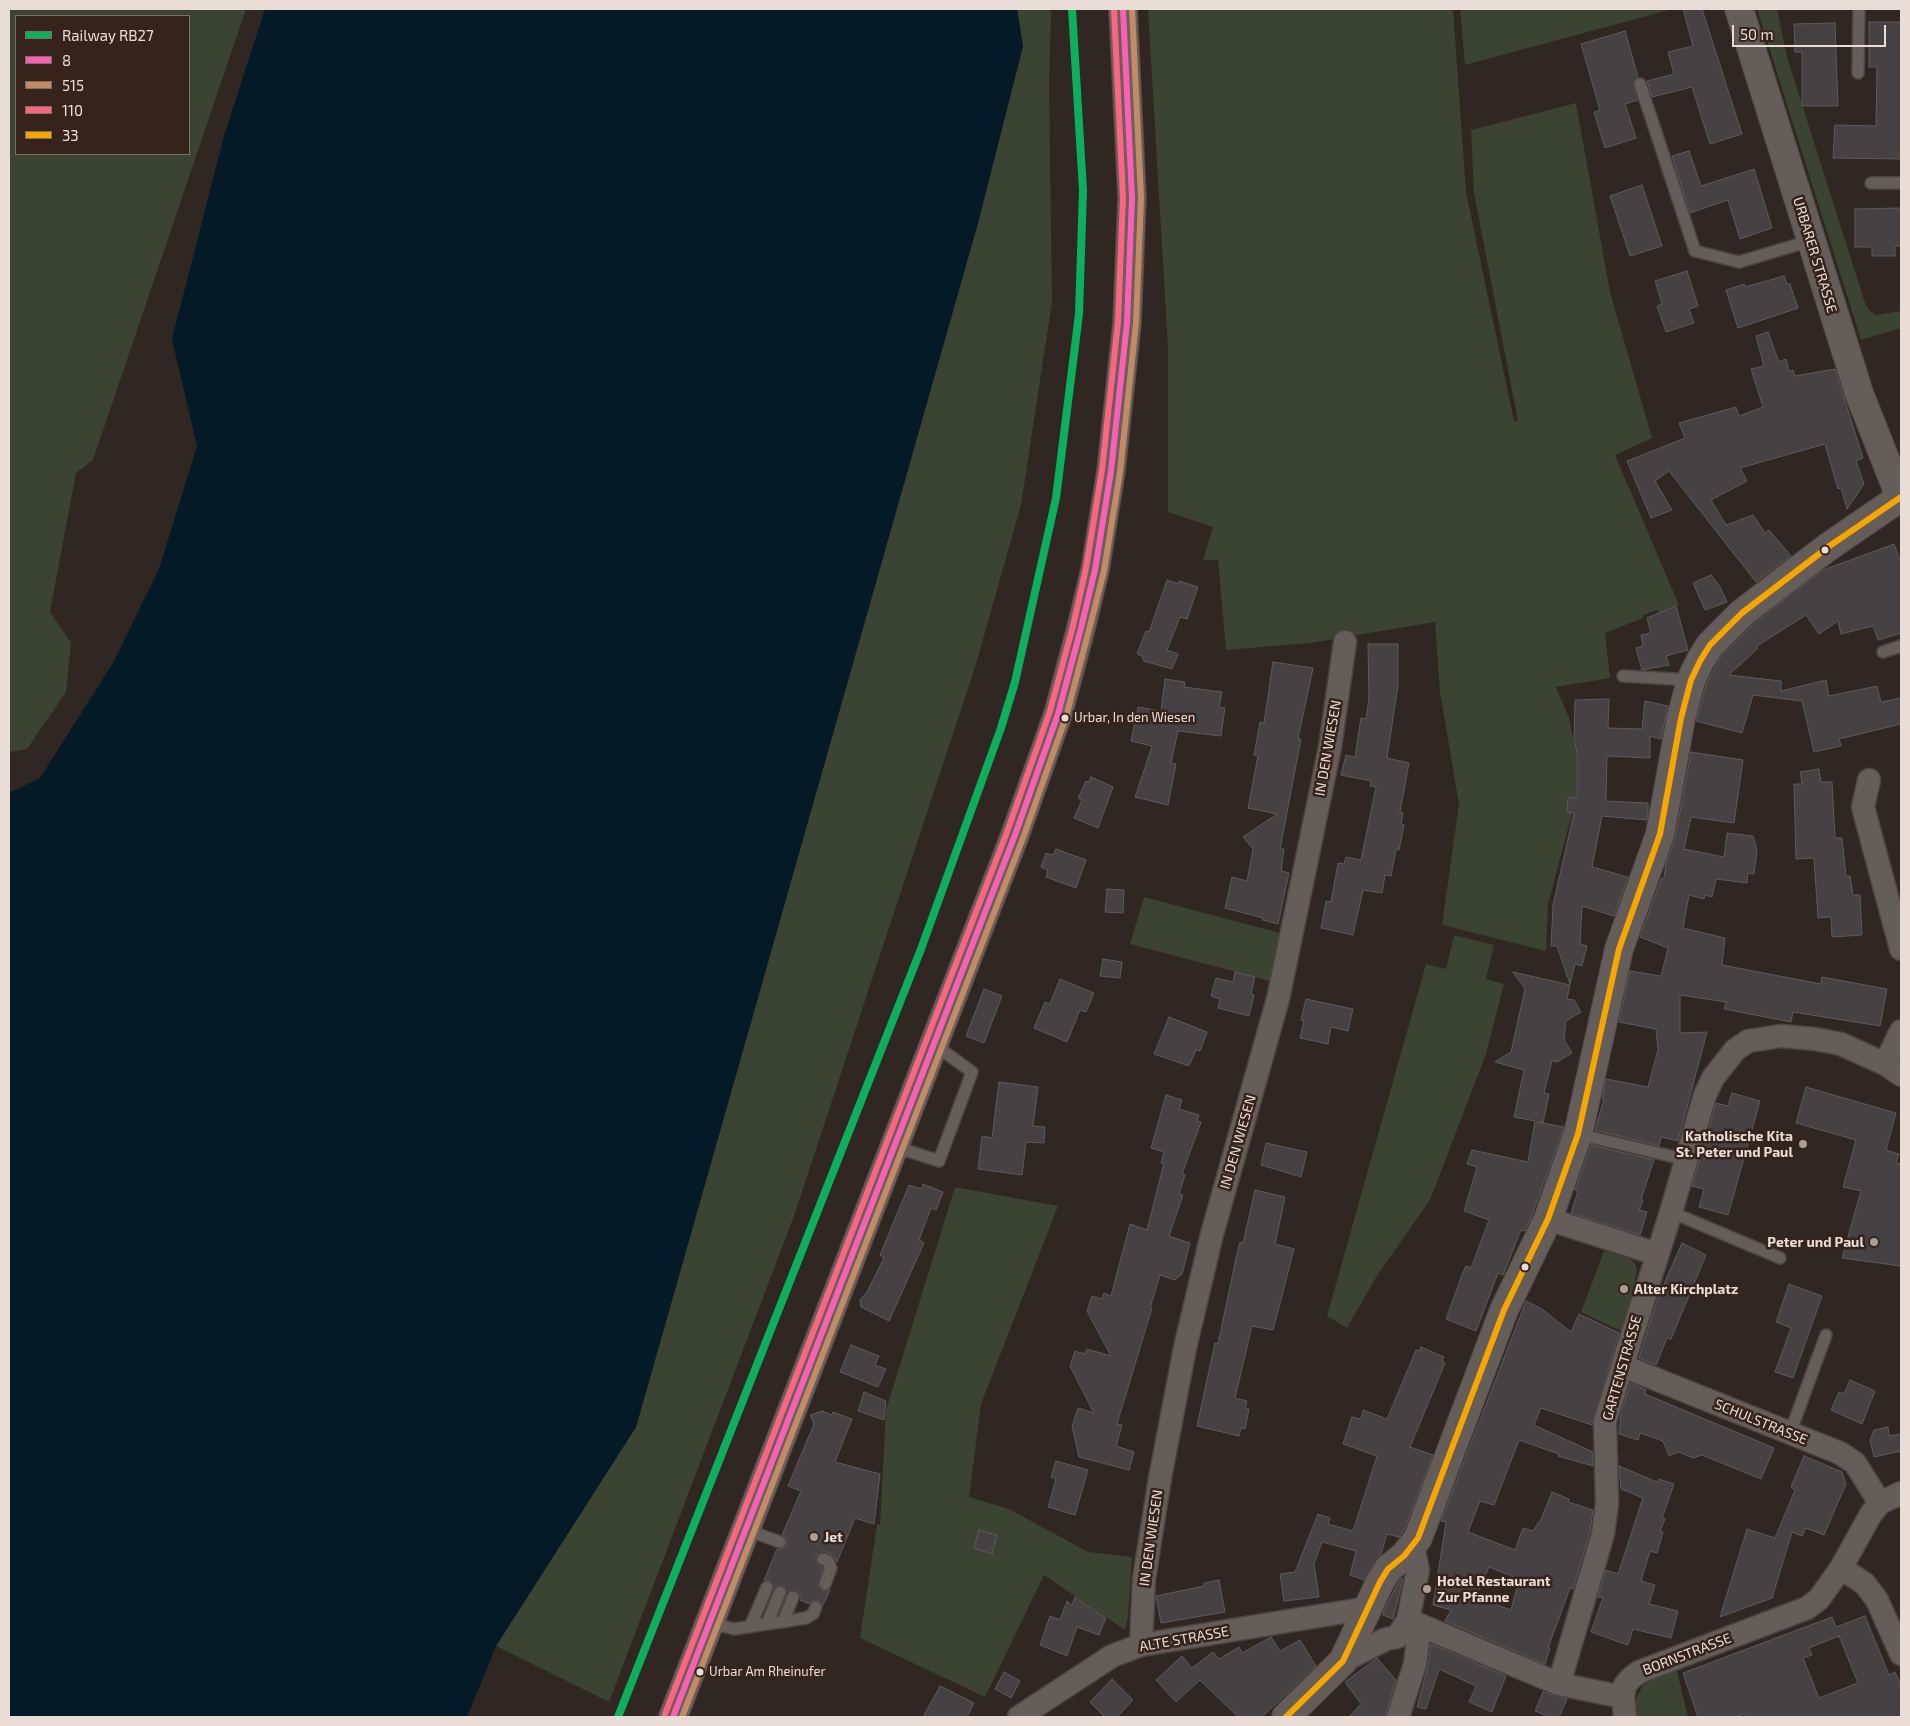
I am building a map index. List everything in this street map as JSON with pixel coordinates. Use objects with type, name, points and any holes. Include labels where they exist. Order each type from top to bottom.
[{"type":"main road","points":[[673,1717],[1016,835],[1058,714],[1095,570],[1111,471],[1128,323],[1132,198],[1123,9]]},
{"type":"street","name":"URBARER STRASSE","points":[[1739,9],[1859,393],[1901,498]]},
{"type":"street","points":[[1343,1662],[1388,1569],[1413,1546],[1437,1490],[1504,1310],[1548,1219],[1578,1134],[1619,949],[1656,851],[1666,814],[1681,718],[1692,680],[1710,645],[1742,613],[1828,547],[1901,498]]},
{"type":"street","name":"IN DEN WIESEN","points":[[1141,1645],[1144,1579],[1160,1478],[1185,1348],[1212,1234],[1278,999],[1330,747],[1345,642]]},
{"type":"street","points":[[1868,780],[1863,807],[1901,949]]},
{"type":"street","points":[[1893,1069],[1901,1031]]},
{"type":"street","name":"GARTENSTRASSE","points":[[1559,1684],[1603,1534],[1607,1503],[1605,1421],[1687,1160],[1705,1096],[1713,1078],[1725,1061],[1748,1041],[1781,1036],[1815,1039],[1840,1044],[1893,1069]]},
{"type":"street","points":[[1548,1219],[1657,1254]]},
{"type":"street","name":"SCHULSTRASSE","points":[[1622,1366],[1848,1458],[1880,1503]]},
{"type":"street","name":"BORNSTRASSE","points":[[1414,1623],[1559,1684],[1624,1707],[1625,1685],[1639,1672],[1807,1608],[1828,1589],[1871,1514],[1880,1503],[1901,1493]]},
{"type":"street","points":[[1398,1717],[1415,1664],[1414,1623],[1418,1570],[1413,1546]]},
{"type":"street","points":[[1841,1568],[1865,1584],[1878,1600],[1901,1654]]},
{"type":"street","name":"ALTE STRASSE","points":[[1019,1717],[1112,1656],[1141,1645],[1368,1608]]},
{"type":"street","points":[[1286,1717],[1343,1662],[1386,1639],[1397,1637],[1414,1623]]},
{"type":"lane","points":[[1858,73],[1859,9]]},
{"type":"lane","points":[[1640,84],[1695,251],[1739,262],[1810,241]]},
{"type":"lane","points":[[1871,183],[1901,183]]},
{"type":"lane","points":[[1883,652],[1901,646]]},
{"type":"lane","points":[[1623,676],[1692,680]]},
{"type":"lane","points":[[896,1147],[939,1161],[972,1072],[935,1045]]},
{"type":"lane","points":[[1578,1134],[1687,1160]]},
{"type":"lane","points":[[1671,1212],[1780,1258]]},
{"type":"lane","points":[[1790,1433],[1826,1335]]},
{"type":"lane","points":[[747,1530],[780,1542]]},
{"type":"lane","points":[[822,1559],[828,1561],[831,1568],[825,1584]]},
{"type":"lane","points":[[750,1627],[767,1587]]},
{"type":"lane","points":[[767,1624],[780,1592]]},
{"type":"lane","points":[[783,1622],[793,1597]]},
{"type":"lane","points":[[711,1623],[727,1629],[783,1622],[810,1617],[816,1607]]},
{"type":"green space","points":[[9,9],[246,9],[93,460],[76,473],[50,612],[71,643],[66,692],[27,749],[9,752]]},
{"type":"green space","points":[[1017,9],[1050,9],[1051,14],[1049,86],[1052,302],[1021,505],[976,664],[794,1216],[609,1702],[496,1646],[636,1427],[978,223],[1023,46]]},
{"type":"green space","points":[[1148,9],[1453,9],[1466,192],[1514,421],[1518,421],[1474,193],[1471,130],[1576,103],[1610,292],[1652,438],[1615,455],[1679,605],[1659,613],[1657,610],[1643,615],[1643,618],[1605,633],[1610,678],[1556,687],[1569,718],[1576,753],[1576,798],[1548,904],[1546,951],[1442,925],[1459,804],[1440,692],[1435,622],[1310,643],[1226,650],[1218,560],[1203,560],[1213,527],[1168,512],[1168,348]]},
{"type":"green space","points":[[1460,9],[1673,9],[1465,65]]},
{"type":"green space","points":[[1757,9],[1777,9],[1787,57],[1865,303],[1870,311],[1876,315],[1901,311],[1901,328],[1861,340]]},
{"type":"green space","points":[[1144,897],[1280,933],[1270,981],[1130,944]]},
{"type":"green space","points":[[1454,935],[1494,945],[1486,979],[1504,984],[1486,1054],[1430,1200],[1378,1274],[1347,1328],[1327,1316],[1426,964],[1446,969]]},
{"type":"green space","points":[[955,1187],[1058,1206],[981,1404],[969,1497],[1009,1509],[1088,1552],[1132,1557],[1128,1616],[1125,1630],[1044,1575],[985,1697],[860,1638],[877,1524],[880,1525],[886,1410]]},
{"type":"green space","points":[[1604,1251],[1629,1258],[1635,1264],[1637,1270],[1635,1281],[1639,1283],[1623,1332],[1581,1312]]},
{"type":"green space","points":[[1676,1667],[1688,1717],[1632,1717],[1637,1696],[1647,1678]]},
{"type":"water","points":[[265,9],[1017,9],[1023,46],[978,223],[636,1427],[496,1646],[467,1717],[9,1717],[9,793],[40,778],[113,663],[159,569],[197,446],[172,339],[224,136]]},
{"type":"building","points":[[1683,9],[1702,9],[1742,134],[1710,144],[1692,87],[1652,97],[1647,81],[1674,74],[1668,52],[1693,46]]},
{"type":"building","points":[[1869,22],[1901,22],[1901,159],[1833,158],[1835,125],[1876,126],[1877,67],[1869,67]]},
{"type":"building","points":[[1835,23],[1838,106],[1802,106],[1802,52],[1795,52],[1794,24]]},
{"type":"building","points":[[1625,31],[1638,77],[1633,83],[1638,100],[1625,104],[1636,138],[1605,148],[1594,112],[1600,110],[1581,44]]},
{"type":"building","points":[[1689,151],[1701,186],[1754,169],[1772,228],[1740,239],[1728,200],[1690,213],[1672,156]]},
{"type":"building","points":[[1642,185],[1662,246],[1630,256],[1610,196]]},
{"type":"building","points":[[1901,208],[1901,246],[1895,246],[1895,256],[1872,256],[1872,247],[1855,247],[1855,209]]},
{"type":"building","points":[[1687,271],[1698,306],[1689,309],[1694,323],[1666,332],[1657,306],[1662,304],[1655,281]]},
{"type":"building","points":[[1784,276],[1787,284],[1790,284],[1798,308],[1738,328],[1726,290],[1744,284],[1745,287]]},
{"type":"building","points":[[1768,332],[1779,362],[1786,359],[1789,371],[1793,370],[1795,376],[1835,369],[1863,458],[1856,461],[1864,484],[1847,509],[1841,488],[1838,489],[1825,444],[1740,468],[1747,481],[1711,500],[1726,525],[1753,515],[1765,533],[1769,530],[1791,556],[1756,582],[1669,471],[1655,481],[1672,510],[1651,518],[1627,461],[1685,438],[1679,423],[1736,407],[1739,416],[1763,407],[1751,369],[1764,366],[1756,336]]},
{"type":"building","points":[[1894,544],[1901,562],[1901,633],[1878,640],[1873,626],[1841,634],[1838,621],[1819,634],[1806,615],[1757,646],[1758,648],[1729,675],[1781,681],[1781,691],[1826,680],[1829,696],[1877,686],[1881,702],[1901,698],[1901,724],[1839,739],[1841,746],[1814,752],[1802,701],[1753,695],[1742,733],[1696,721],[1706,685],[1722,655],[1752,625],[1823,570]]},
{"type":"building","points":[[1711,575],[1719,585],[1727,602],[1705,610],[1693,583]]},
{"type":"building","points":[[1167,580],[1178,584],[1179,581],[1198,587],[1187,619],[1180,617],[1167,650],[1178,654],[1172,669],[1144,661],[1142,656],[1137,654],[1146,631],[1149,632]]},
{"type":"building","points":[[1676,606],[1688,650],[1666,656],[1669,665],[1642,670],[1636,648],[1643,646],[1641,635],[1651,633],[1647,618]]},
{"type":"building","points":[[1368,644],[1398,644],[1398,685],[1387,758],[1409,763],[1400,812],[1403,813],[1401,824],[1404,825],[1399,850],[1396,849],[1391,876],[1385,875],[1382,893],[1363,890],[1353,935],[1321,928],[1326,901],[1331,902],[1338,863],[1344,864],[1346,857],[1361,860],[1376,787],[1370,786],[1371,781],[1341,775],[1346,755],[1355,757],[1361,718],[1366,719],[1369,698]]},
{"type":"building","points":[[1273,662],[1313,668],[1298,739],[1301,739],[1280,849],[1284,849],[1281,871],[1289,873],[1278,924],[1225,908],[1232,877],[1247,881],[1253,849],[1243,837],[1277,814],[1248,808],[1258,756],[1254,755],[1260,722],[1264,723]]},
{"type":"building","points":[[1165,679],[1185,682],[1184,687],[1222,692],[1219,707],[1225,708],[1221,736],[1178,731],[1171,763],[1176,764],[1168,805],[1135,797],[1152,746],[1131,741],[1138,707],[1161,711]]},
{"type":"building","points":[[1609,699],[1608,728],[1642,729],[1645,701],[1668,706],[1661,739],[1650,736],[1650,758],[1607,756],[1606,801],[1648,803],[1647,820],[1602,816],[1592,867],[1628,877],[1614,916],[1582,906],[1580,944],[1587,946],[1582,966],[1575,964],[1570,984],[1557,946],[1551,946],[1553,905],[1574,813],[1567,812],[1568,798],[1577,797],[1577,754],[1574,738],[1575,700]]},
{"type":"building","points":[[1691,752],[1743,760],[1734,823],[1691,817],[1684,849],[1724,857],[1727,833],[1753,836],[1757,850],[1754,874],[1748,873],[1747,883],[1716,879],[1712,897],[1705,895],[1704,899],[1689,895],[1683,928],[1725,938],[1722,965],[1821,984],[1822,977],[1887,989],[1880,1026],[1793,1012],[1791,1022],[1724,1009],[1726,1002],[1680,995],[1680,1033],[1707,1032],[1678,1141],[1661,1137],[1659,1146],[1595,1130],[1604,1099],[1602,1099],[1606,1079],[1648,1087],[1658,1050],[1656,1029],[1619,1022],[1630,971],[1661,976],[1668,948],[1640,937],[1661,879],[1664,878],[1666,863],[1675,839]]},
{"type":"building","points":[[1819,769],[1821,782],[1832,782],[1835,838],[1842,838],[1846,876],[1850,876],[1853,895],[1860,895],[1862,935],[1832,937],[1831,917],[1818,918],[1814,858],[1796,859],[1794,784],[1802,784],[1800,772]]},
{"type":"building","points":[[1091,777],[1113,787],[1098,828],[1074,818],[1082,800],[1078,798],[1086,781],[1089,782]]},
{"type":"building","points":[[1056,849],[1086,860],[1076,888],[1046,877],[1048,870],[1041,867],[1046,853],[1053,855]]},
{"type":"building","points":[[1107,889],[1124,890],[1123,913],[1105,912]]},
{"type":"building","points":[[1103,959],[1122,962],[1120,978],[1100,976]]},
{"type":"building","points":[[1235,972],[1255,977],[1251,994],[1254,995],[1249,1016],[1218,1008],[1220,999],[1211,996],[1216,978],[1233,982]]},
{"type":"building","points":[[1513,972],[1570,985],[1567,999],[1574,1000],[1581,1012],[1566,1021],[1564,1040],[1572,1053],[1557,1062],[1552,1061],[1544,1093],[1549,1094],[1543,1123],[1537,1122],[1564,1127],[1531,1218],[1525,1231],[1521,1230],[1503,1275],[1498,1273],[1476,1331],[1446,1319],[1462,1275],[1466,1266],[1471,1268],[1489,1220],[1464,1211],[1477,1167],[1467,1164],[1472,1150],[1528,1162],[1535,1121],[1514,1117],[1524,1070],[1495,1062],[1511,1052],[1525,989]]},
{"type":"building","points":[[1060,979],[1094,993],[1086,1012],[1080,1010],[1067,1042],[1034,1028],[1045,1002],[1050,1004]]},
{"type":"building","points":[[984,989],[1002,996],[984,1043],[966,1036]]},
{"type":"building","points":[[1306,999],[1353,1009],[1348,1031],[1331,1027],[1328,1044],[1300,1038],[1304,1021],[1301,1020]]},
{"type":"building","points":[[1169,1017],[1207,1032],[1200,1051],[1196,1050],[1189,1066],[1154,1054]]},
{"type":"building","points":[[999,1082],[1038,1087],[1033,1126],[1045,1127],[1044,1143],[1026,1142],[1022,1175],[978,1169],[982,1136],[992,1138]]},
{"type":"building","points":[[1806,1087],[1896,1113],[1886,1150],[1899,1154],[1896,1163],[1901,1164],[1901,1266],[1842,1258],[1861,1191],[1843,1187],[1856,1140],[1796,1123]]},
{"type":"building","points":[[1732,1093],[1760,1101],[1728,1215],[1699,1207],[1704,1189],[1692,1186],[1716,1103],[1728,1106]]},
{"type":"building","points":[[1166,1095],[1182,1100],[1179,1109],[1199,1115],[1197,1121],[1201,1122],[1182,1174],[1185,1175],[1179,1194],[1183,1195],[1169,1236],[1190,1243],[1182,1274],[1175,1280],[1160,1275],[1117,1424],[1122,1425],[1116,1446],[1134,1452],[1129,1470],[1079,1457],[1072,1426],[1078,1408],[1094,1413],[1070,1366],[1075,1351],[1085,1354],[1087,1349],[1111,1356],[1087,1311],[1092,1296],[1102,1299],[1104,1293],[1111,1296],[1130,1224],[1147,1230],[1164,1163],[1161,1163],[1164,1152],[1151,1148]]},
{"type":"building","points":[[1266,1143],[1307,1152],[1301,1177],[1261,1165]]},
{"type":"building","points":[[1591,1145],[1654,1160],[1641,1199],[1643,1200],[1639,1210],[1647,1212],[1640,1235],[1571,1213],[1578,1191],[1575,1190]]},
{"type":"building","points":[[923,1184],[943,1192],[936,1210],[931,1208],[919,1240],[924,1243],[889,1321],[861,1307],[860,1300],[867,1292],[884,1258],[880,1255],[909,1185],[921,1189]]},
{"type":"building","points":[[1255,1190],[1285,1197],[1275,1244],[1294,1249],[1273,1330],[1252,1326],[1235,1398],[1247,1401],[1245,1408],[1249,1409],[1245,1429],[1241,1428],[1239,1436],[1197,1426],[1215,1343],[1218,1344],[1236,1258],[1240,1242],[1243,1243]]},
{"type":"building","points":[[1682,1243],[1706,1255],[1671,1339],[1667,1338],[1656,1365],[1639,1358],[1657,1300]]},
{"type":"building","points":[[1789,1284],[1822,1296],[1793,1378],[1775,1372],[1791,1328],[1776,1322]]},
{"type":"building","points":[[1526,1301],[1542,1309],[1571,1332],[1579,1314],[1619,1333],[1592,1425],[1541,1408],[1534,1425],[1593,1452],[1593,1466],[1558,1456],[1559,1454],[1519,1440],[1494,1505],[1480,1501],[1468,1532],[1515,1550],[1523,1528],[1533,1531],[1541,1519],[1552,1492],[1569,1499],[1568,1502],[1593,1510],[1590,1531],[1573,1589],[1570,1588],[1548,1648],[1550,1648],[1545,1664],[1445,1621],[1451,1610],[1433,1605],[1446,1522],[1441,1521]],"holes":[[[1489,1567],[1519,1579],[1511,1610],[1476,1597]]]},
{"type":"building","points":[[851,1345],[879,1356],[875,1365],[886,1369],[878,1387],[840,1372]]},
{"type":"building","points":[[1421,1347],[1444,1357],[1442,1361],[1445,1363],[1410,1447],[1433,1455],[1404,1530],[1399,1537],[1387,1534],[1381,1554],[1364,1580],[1350,1575],[1356,1551],[1322,1542],[1314,1564],[1319,1597],[1284,1601],[1280,1574],[1295,1572],[1318,1514],[1330,1518],[1328,1524],[1353,1531],[1377,1456],[1343,1444],[1352,1417],[1361,1419],[1363,1410],[1387,1419],[1416,1350],[1419,1351]]},
{"type":"building","points":[[1850,1380],[1875,1391],[1862,1424],[1831,1410],[1839,1392],[1844,1394]]},
{"type":"building","points":[[1631,1383],[1646,1390],[1645,1394],[1774,1448],[1761,1479],[1702,1455],[1693,1458],[1679,1452],[1669,1456],[1663,1441],[1640,1433],[1638,1440],[1619,1434],[1621,1412]]},
{"type":"building","points":[[864,1392],[886,1401],[884,1420],[858,1411]]},
{"type":"building","points":[[822,1411],[832,1415],[833,1412],[852,1419],[835,1462],[880,1474],[874,1524],[855,1518],[837,1562],[833,1555],[826,1552],[821,1552],[816,1556],[817,1563],[823,1568],[818,1586],[823,1591],[830,1590],[823,1605],[818,1600],[812,1601],[809,1604],[800,1600],[800,1595],[796,1590],[787,1592],[783,1585],[774,1587],[770,1580],[764,1580],[777,1549],[782,1549],[787,1544],[786,1538],[782,1535],[801,1491],[788,1486],[814,1424],[810,1415]]},
{"type":"building","points":[[1888,1427],[1889,1436],[1901,1434],[1901,1451],[1874,1457],[1870,1440],[1874,1430]]},
{"type":"building","points":[[1804,1456],[1842,1472],[1846,1484],[1824,1535],[1806,1528],[1802,1536],[1792,1532],[1772,1598],[1720,1617],[1747,1529],[1775,1538],[1795,1490],[1791,1487]]},
{"type":"building","points":[[1056,1461],[1088,1470],[1075,1515],[1048,1507],[1056,1479],[1051,1477]]},
{"type":"building","points":[[1619,1466],[1657,1482],[1659,1479],[1674,1484],[1662,1518],[1665,1519],[1660,1531],[1663,1532],[1657,1553],[1650,1551],[1641,1581],[1655,1585],[1649,1604],[1678,1611],[1671,1638],[1633,1629],[1628,1645],[1591,1632],[1603,1598],[1598,1597],[1606,1570],[1618,1574],[1643,1498],[1621,1489]]},
{"type":"building","points":[[979,1530],[997,1535],[992,1554],[974,1548]]},
{"type":"building","points":[[1400,1579],[1403,1579],[1393,1619],[1383,1615],[1383,1612]]},
{"type":"building","points":[[1219,1580],[1225,1612],[1161,1623],[1156,1596],[1204,1586],[1204,1583]]},
{"type":"building","points":[[1075,1597],[1106,1618],[1099,1635],[1077,1627],[1067,1656],[1040,1645],[1050,1616],[1060,1620],[1067,1601],[1072,1605]]},
{"type":"building","points":[[1865,1616],[1889,1675],[1895,1672],[1901,1685],[1901,1717],[1746,1717],[1745,1714],[1734,1717],[1698,1717],[1683,1673],[1832,1617],[1836,1627]],"holes":[[[1839,1636],[1858,1683],[1819,1698],[1803,1658],[1812,1655],[1809,1648]]]},
{"type":"building","points":[[1271,1637],[1280,1651],[1300,1640],[1316,1666],[1262,1717],[1238,1717],[1200,1680],[1176,1702],[1156,1680],[1182,1656],[1192,1668],[1213,1652],[1219,1659],[1239,1647],[1242,1653]]},
{"type":"building","points":[[1431,1644],[1506,1676],[1492,1712],[1469,1702],[1476,1686],[1439,1669],[1426,1709],[1417,1707],[1428,1666]]},
{"type":"building","points":[[1377,1658],[1396,1680],[1385,1717],[1349,1717],[1361,1704],[1345,1682]]},
{"type":"building","points":[[1004,1672],[1020,1681],[1011,1698],[995,1689]]},
{"type":"building","points":[[1112,1679],[1133,1700],[1117,1717],[1105,1717],[1090,1702]]},
{"type":"building","points":[[940,1686],[974,1703],[967,1717],[923,1717]]},
{"type":"building","points":[[1543,1692],[1567,1699],[1559,1717],[1550,1717],[1535,1711]]},
{"type":"rail line","name":"RB27","points":[[618,1717],[921,949],[1001,728],[1015,682],[1056,498],[1079,314],[1083,190],[1072,9]]},
{"type":"transit line","name":"110","points":[[665,1714],[1007,832],[1050,711],[1073,626],[1086,568],[1102,470],[1118,322],[1123,198],[1114,9]]},
{"type":"transit line","name":"8","points":[[673,1717],[1015,835],[1058,714],[1081,628],[1095,570],[1111,471],[1127,323],[1132,198],[1123,9]]},
{"type":"transit line","name":"515","points":[[682,1717],[1023,838],[1066,717],[1089,630],[1104,571],[1120,472],[1136,323],[1141,198],[1132,9]]},
{"type":"transit line","name":"33","points":[[1286,1717],[1343,1661],[1380,1582],[1388,1569],[1404,1556],[1418,1538],[1504,1310],[1548,1219],[1578,1134],[1619,949],[1660,834],[1681,718],[1691,680],[1700,661],[1710,645],[1742,613],[1828,547],[1901,497]]},
{"type":"place","name":"Urbar, In den Wiesen","points":[[1065,718]]},
{"type":"place","name":"Katholische Kita St. Peter und Paul","points":[[1803,1144]]},
{"type":"place","name":"Peter und Paul","points":[[1874,1242]]},
{"type":"place","name":"Alter Kirchplatz","points":[[1624,1289]]},
{"type":"place","name":"Jet","points":[[814,1537]]},
{"type":"place","name":"Hotel Restaurant Zur Pfanne","points":[[1427,1589]]},
{"type":"place","name":"Urbar Am Rheinufer","points":[[700,1672]]}]
